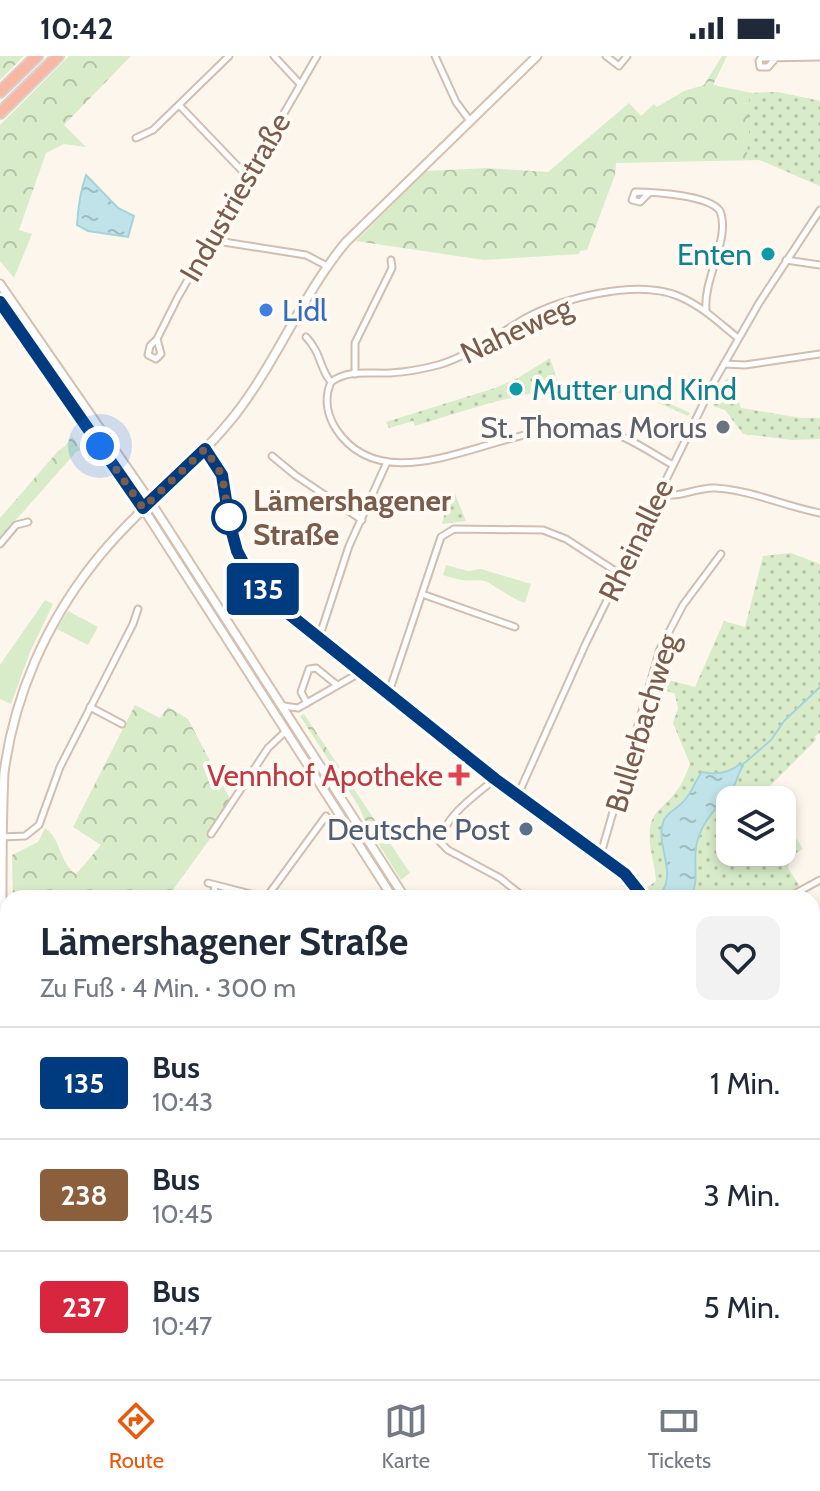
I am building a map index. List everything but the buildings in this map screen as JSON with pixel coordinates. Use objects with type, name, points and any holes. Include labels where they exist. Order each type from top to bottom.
[{"type":"highway","points":[[0,92],[37,56]]},
{"type":"highway","points":[[0,113],[58,56]]},
{"type":"main road","points":[[0,1021],[0,837],[4,775],[12,729],[40,649],[76,586],[143,508],[205,449],[234,416],[264,374],[327,266],[351,236],[537,56]]},
{"type":"main road","points":[[1,288],[150,501],[400,890]]},
{"type":"main road","points":[[0,302],[143,508],[388,890]]},
{"type":"street","points":[[136,138],[153,130],[229,56]]},
{"type":"street","points":[[274,56],[300,84]]},
{"type":"street","name":"Industriestraße","points":[[157,339],[317,56]]},
{"type":"street","points":[[435,56],[458,106],[470,121]]},
{"type":"street","points":[[606,56],[619,66],[627,56]]},
{"type":"street","points":[[776,58],[820,57]]},
{"type":"street","points":[[179,105],[247,176]]},
{"type":"street","points":[[649,193],[707,201],[720,211],[723,228],[709,277],[706,311]]},
{"type":"street","name":"Rheinallee","points":[[517,797],[620,574],[724,364],[786,260],[820,210]]},
{"type":"street","points":[[211,240],[309,255],[327,266]]},
{"type":"street","points":[[355,374],[355,343],[392,268],[391,260]]},
{"type":"street","points":[[786,260],[820,265]]},
{"type":"street","name":"Naheweg","points":[[331,382],[341,376],[399,373],[448,362],[546,309],[605,293],[633,290],[664,292],[706,311],[738,338]]},
{"type":"street","points":[[306,337],[319,354],[331,382],[327,401],[335,428],[355,449],[387,462],[423,463],[538,432],[585,428],[625,437],[673,465]]},
{"type":"street","points":[[724,364],[745,365],[820,354]]},
{"type":"street","points":[[205,449],[222,475],[233,537],[247,570],[279,606],[517,797],[618,871],[634,890]]},
{"type":"street","points":[[272,456],[362,520]]},
{"type":"street","points":[[319,638],[349,546],[387,462]]},
{"type":"street","points":[[659,493],[672,497],[705,488],[724,489],[820,513]]},
{"type":"street","points":[[0,544],[16,525],[28,522]]},
{"type":"street","points":[[389,692],[441,537],[454,529],[543,530],[566,539],[620,574]]},
{"type":"street","name":"Bullerbachweg","points":[[600,857],[660,649],[683,605],[721,554]]},
{"type":"street","points":[[422,594],[515,627]]},
{"type":"street","points":[[0,837],[25,836],[39,825],[54,780],[138,609]]},
{"type":"street","points":[[307,703],[301,692],[309,669],[316,668],[337,685]]},
{"type":"street","points":[[284,706],[298,708],[361,672]]},
{"type":"street","points":[[90,707],[122,724]]},
{"type":"street","points":[[211,834],[268,748],[286,731]]},
{"type":"street","points":[[495,779],[457,814],[444,829],[440,842],[448,850],[500,878],[515,890]]},
{"type":"street","points":[[272,890],[326,816]]},
{"type":"street","points":[[802,890],[820,880]]},
{"type":"street","points":[[208,883],[229,890]]},
{"type":"green space","points":[[0,56],[24,56],[0,80]]},
{"type":"green space","points":[[69,56],[131,56],[64,125],[86,147],[64,144],[46,153],[19,230],[32,234],[14,278],[0,261],[0,125]]},
{"type":"green space","points":[[722,56],[727,56],[713,85],[752,93],[777,92],[820,101],[820,111],[752,102],[741,104],[820,186],[760,160],[616,163],[615,175],[587,250],[579,254],[484,260],[356,241],[426,171],[487,168],[548,172],[629,103],[641,116],[654,104],[657,107],[684,91],[704,85]]},
{"type":"green space","points":[[777,92],[820,101],[820,186],[760,160],[746,159],[748,123],[740,104],[748,103],[752,93]]},
{"type":"green space","points":[[550,358],[559,386],[626,390],[690,413],[688,416],[617,392],[583,389],[519,396],[415,426],[413,421],[389,428],[386,422],[495,388]]},
{"type":"green space","points":[[730,376],[741,408],[820,418],[820,439],[792,440],[743,434],[725,410],[713,406]]},
{"type":"green space","points":[[72,436],[81,450],[0,538],[0,518]]},
{"type":"green space","points":[[455,494],[466,521],[442,524],[450,495]]},
{"type":"green space","points":[[791,553],[820,564],[820,733],[770,786],[716,786],[716,866],[788,866],[801,888],[644,890],[656,881],[650,842],[651,824],[680,786],[690,764],[673,723],[678,709],[675,694],[655,686],[657,677],[695,687],[724,621],[745,627],[763,556]]},
{"type":"green space","points":[[446,565],[468,571],[481,569],[531,584],[525,603],[484,581],[443,575]]},
{"type":"green space","points":[[45,600],[53,604],[30,652],[11,704],[0,699],[0,665]]},
{"type":"green space","points":[[68,611],[98,627],[88,645],[57,629]]},
{"type":"green space","points":[[135,705],[160,718],[168,707],[188,719],[231,801],[220,825],[173,890],[13,890],[12,855],[38,842],[45,828],[55,839],[66,864],[76,874],[101,845],[73,827]]},
{"type":"green space","points":[[304,714],[410,873],[401,880],[358,805],[300,716]]},
{"type":"green space","points":[[796,838],[803,849],[796,853]]},
{"type":"water","points":[[86,175],[118,208],[134,216],[128,237],[88,231],[77,225]]},
{"type":"water","points":[[740,764],[743,766],[734,786],[716,786],[716,809],[700,834],[696,849],[693,890],[663,890],[667,880],[662,840],[665,818],[685,799],[702,772],[722,772]]},
{"type":"waterway","points":[[741,766],[771,740],[784,721],[820,687]]},
{"type":"bus line","name":"135","points":[[0,302],[143,508],[205,449],[222,475],[237,551],[247,570],[279,606],[495,779],[625,874],[640,890]]},
{"type":"place","name":"Enten","points":[[768,254]]},
{"type":"place","name":"Lidl","points":[[266,310]]},
{"type":"place","name":"Mutter und Kind","points":[[516,389]]},
{"type":"place","name":"St. Thomas Morus","points":[[723,427]]},
{"type":"place","name":"Lämershagener Straße","points":[[229,517]]},
{"type":"place","name":"Vennhof Apotheke","points":[[459,775]]},
{"type":"place","name":"Deutsche Post","points":[[526,829]]},
{"type":"route","points":[[100,446],[143,508],[205,449],[222,475],[230,525],[229,517]]}]
